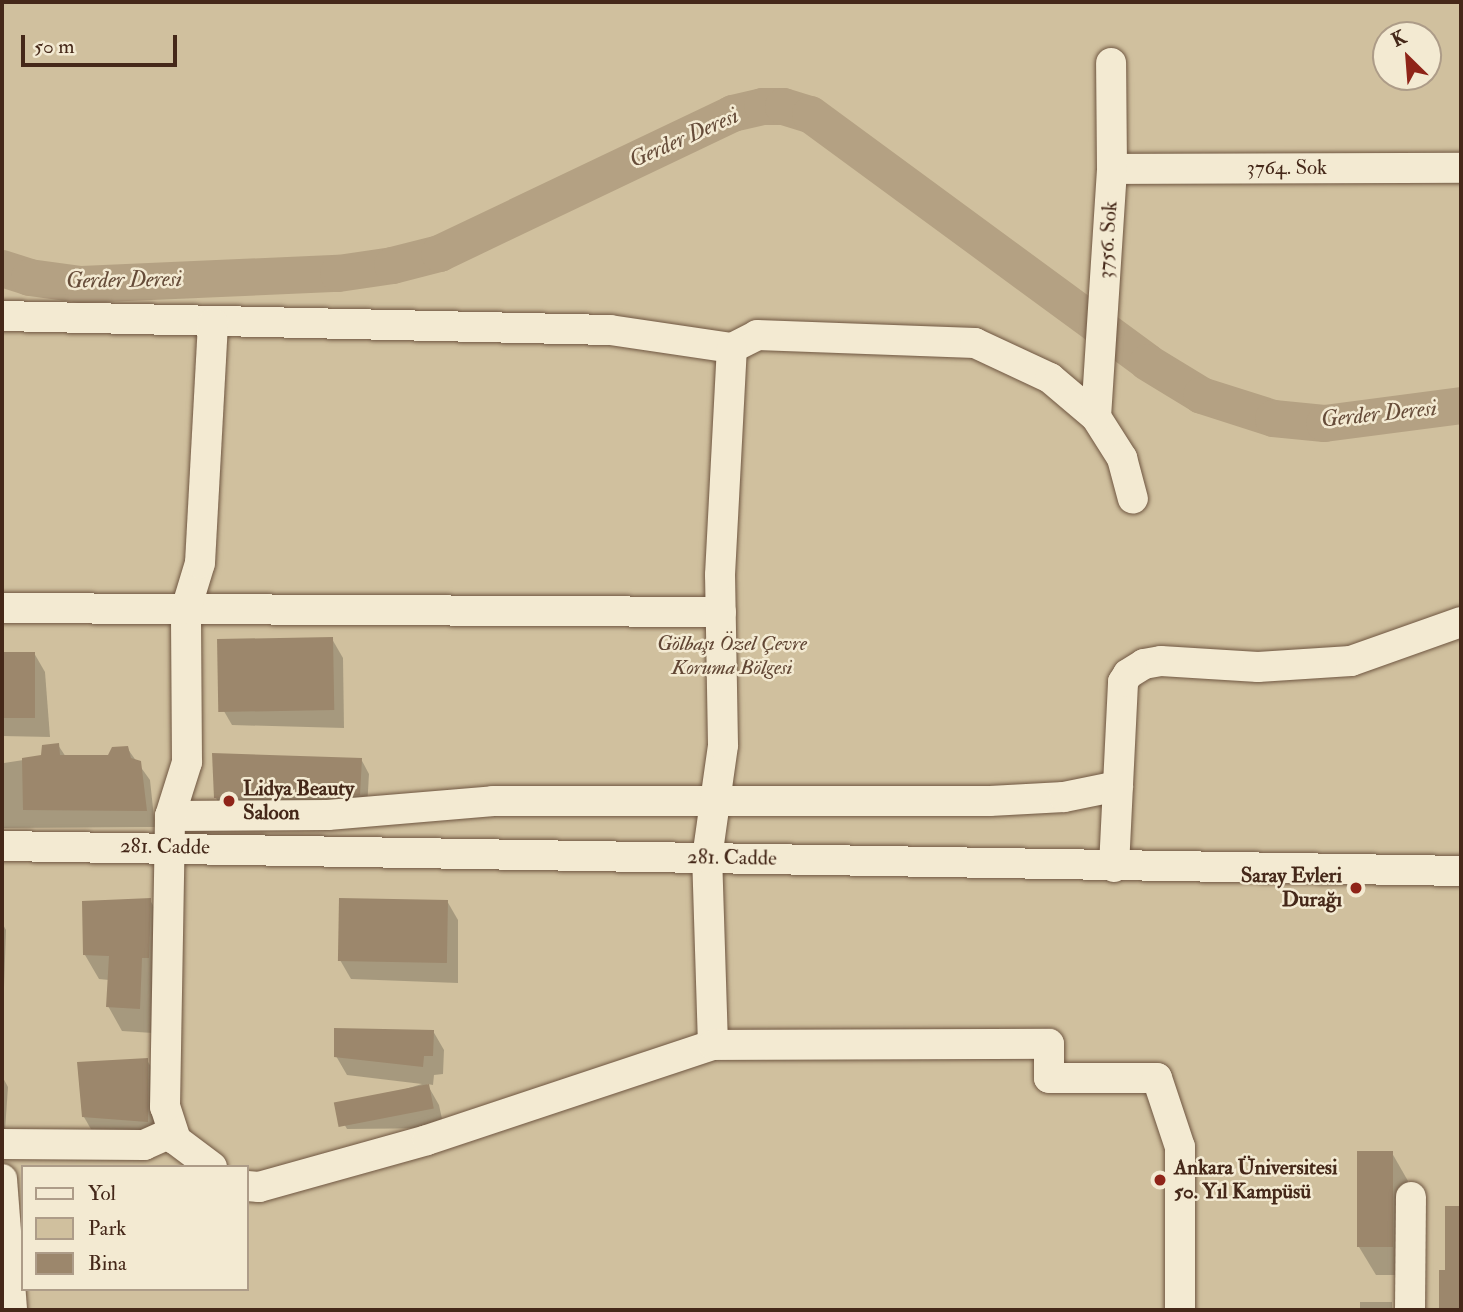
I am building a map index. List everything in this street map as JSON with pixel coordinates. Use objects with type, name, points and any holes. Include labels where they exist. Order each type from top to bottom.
[{"type":"street","name":"3756. Sok","points":[[1097,417],[1112,169],[1111,63]]},
{"type":"street","name":"3764. Sok","points":[[1112,169],[1461,168]]},
{"type":"street","points":[[2,316],[213,323],[610,330],[732,348],[757,335],[975,343],[1050,378],[1097,417],[1122,458],[1133,499]]},
{"type":"street","points":[[210,1165],[171,1133],[164,1107],[170,816],[187,762],[186,609],[200,563],[213,323]]},
{"type":"street","points":[[713,1045],[707,858],[723,745],[721,612],[732,348]]},
{"type":"street","points":[[2,607],[721,612]]},
{"type":"street","points":[[1114,867],[1123,682],[1144,664],[1181,659],[1258,667],[1324,665],[1388,651],[1461,622]]},
{"type":"street","points":[[170,816],[328,815],[506,801],[990,801],[1064,797],[1118,786]]},
{"type":"street","name":"281. Cadde","points":[[2,846],[1461,871]]},
{"type":"street","points":[[248,1186],[259,1187],[427,1140],[713,1045],[1049,1044],[1049,1078],[1157,1078],[1181,1147],[1180,1310]]},
{"type":"street","points":[[2,1144],[144,1144],[171,1133]]},
{"type":"street","points":[[2,1179],[12,1310]]},
{"type":"street","points":[[1410,1197],[1410,1310]]},
{"type":"green space","name":"Gölbaşı Özel Çevre Koruma Bölgesi","points":[[2,2],[1461,2],[1461,1310],[2,1310]]},
{"type":"building","points":[[333,637],[334,710],[218,712],[217,639]]},
{"type":"building","points":[[2,652],[35,652],[35,718],[2,718]]},
{"type":"building","points":[[59,743],[60,755],[108,755],[112,747],[128,746],[131,758],[141,761],[147,811],[23,810],[22,758],[41,755],[42,745]]},
{"type":"building","points":[[212,753],[362,758],[360,795],[214,798]]},
{"type":"building","points":[[151,898],[149,958],[142,958],[140,1009],[106,1007],[109,956],[83,955],[82,901]]},
{"type":"building","points":[[339,898],[448,900],[447,963],[338,961]]},
{"type":"building","points":[[334,1028],[434,1030],[433,1056],[424,1056],[423,1067],[334,1057]]},
{"type":"building","points":[[148,1058],[148,1122],[82,1117],[77,1062]]},
{"type":"building","points":[[429,1084],[434,1109],[339,1127],[334,1103]]},
{"type":"building","points":[[1357,1151],[1393,1151],[1393,1247],[1357,1247]]},
{"type":"building","points":[[1445,1206],[1461,1206],[1461,1310],[1439,1310],[1439,1270],[1445,1270]]},
{"type":"waterway","name":"Gerder Deresi","points":[[2,268],[29,277],[81,284],[338,273],[392,265],[439,253],[732,113],[762,106],[783,106],[810,114],[1147,362],[1201,395],[1273,418],[1324,423],[1461,405]]},
{"type":"place","name":"Lidya Beauty Saloon","points":[[229,801]]},
{"type":"place","name":"Saray Evleri Durağı","points":[[1356,888]]},
{"type":"place","name":"Ankara Üniversitesi 50. Yıl Kampüsü","points":[[1160,1180]]}]
